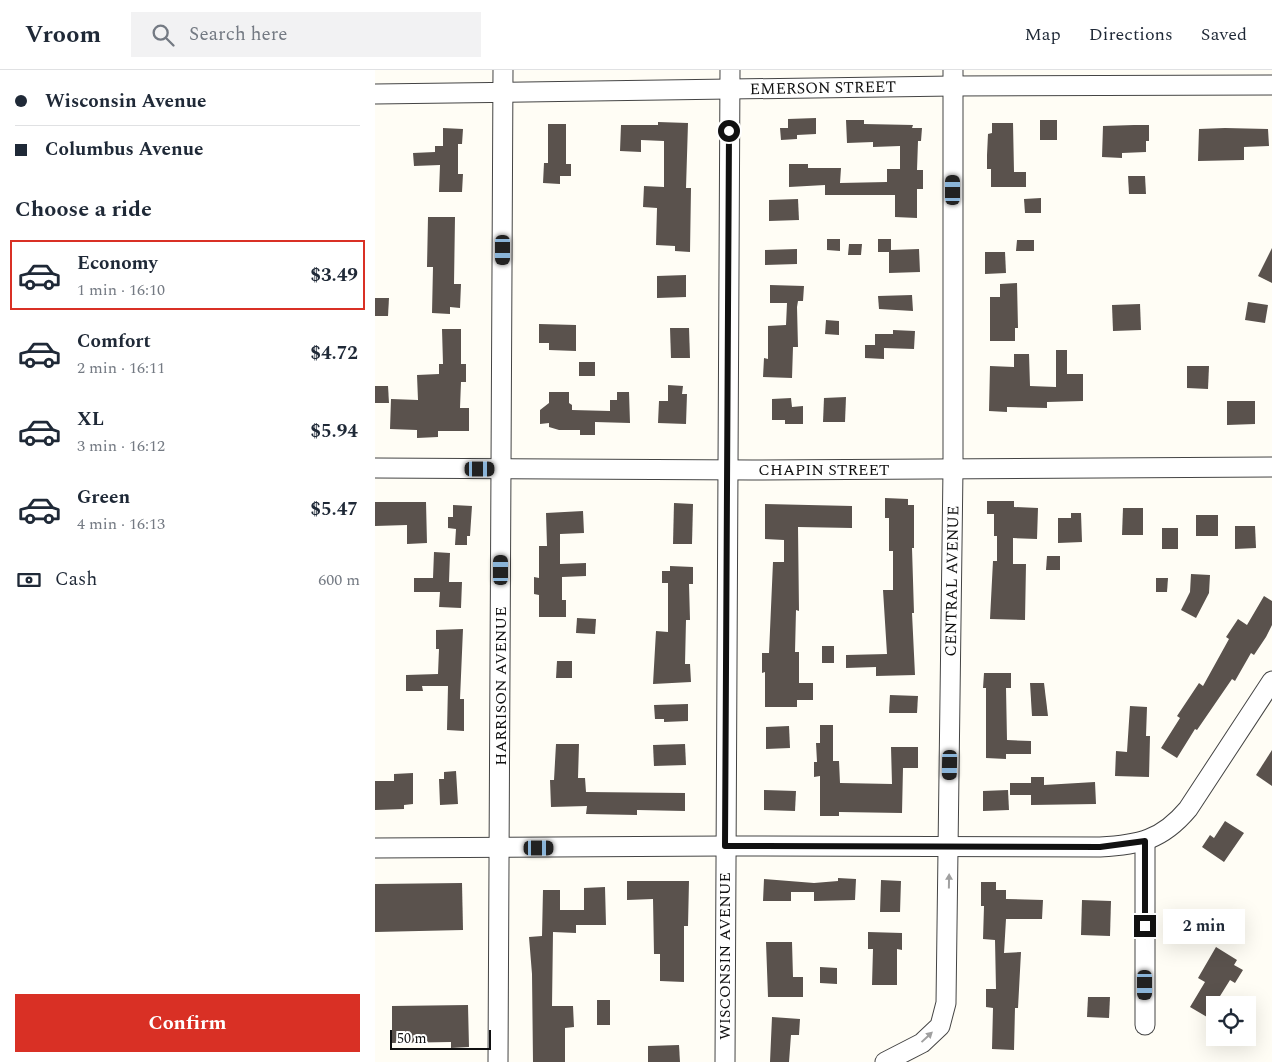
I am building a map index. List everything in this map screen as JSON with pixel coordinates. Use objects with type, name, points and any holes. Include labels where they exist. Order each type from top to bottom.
[{"type":"street","name":"HARRISON AVENUE","points":[[498,1062],[501,848],[503,70]]},
{"type":"street","name":"WISCONSIN AVENUE","points":[[725,1062],[729,70]]},
{"type":"street","name":"EMERSON STREET","points":[[375,94],[729,90],[953,78],[1272,85]]},
{"type":"street","name":"CENTRAL AVENUE","points":[[885,1062],[922,1042],[939,1026],[946,1003],[953,469],[953,78]]},
{"type":"street","name":"CHAPIN STREET","points":[[375,468],[953,469],[1271,461]]},
{"type":"street","points":[[375,848],[725,846],[1100,847],[1145,841],[1174,826],[1271,683]]},
{"type":"street","points":[[1145,841],[1145,1025]]},
{"type":"building","points":[[816,118],[816,134],[797,135],[797,139],[781,140],[780,128],[788,128],[788,119]]},
{"type":"building","points":[[846,120],[864,120],[864,124],[913,125],[912,128],[922,128],[921,141],[918,141],[917,170],[923,170],[923,189],[917,189],[917,218],[895,217],[895,195],[825,195],[825,185],[789,187],[789,164],[808,164],[808,168],[841,168],[840,183],[887,182],[887,169],[900,169],[900,146],[873,147],[873,142],[847,143]]},
{"type":"building","points":[[1040,120],[1057,120],[1057,140],[1040,140]]},
{"type":"building","points":[[658,122],[688,123],[686,188],[691,188],[690,252],[675,251],[675,246],[656,245],[657,208],[643,207],[644,186],[664,187],[664,141],[641,140],[641,152],[620,151],[621,125],[658,125]]},
{"type":"building","points":[[992,123],[1013,123],[1014,172],[1026,172],[1026,187],[991,187],[991,169],[987,169],[987,155],[988,134],[992,133]]},
{"type":"building","points":[[548,124],[566,124],[566,164],[571,164],[571,176],[560,176],[560,184],[543,183],[544,163],[548,163]]},
{"type":"building","points":[[1149,125],[1149,141],[1146,141],[1146,152],[1122,153],[1122,158],[1102,157],[1103,126]]},
{"type":"building","points":[[443,128],[463,129],[462,144],[458,144],[458,174],[463,174],[462,192],[439,192],[440,165],[414,166],[413,153],[435,152],[435,146],[443,146]]},
{"type":"building","points":[[1199,129],[1268,129],[1269,146],[1244,147],[1244,160],[1198,161]]},
{"type":"building","points":[[1128,176],[1145,176],[1146,194],[1129,194]]},
{"type":"building","points":[[1041,198],[1041,213],[1025,213],[1024,199]]},
{"type":"building","points":[[798,199],[799,220],[769,221],[769,200]]},
{"type":"building","points":[[428,217],[455,217],[454,284],[461,284],[460,308],[450,307],[450,314],[432,313],[433,267],[427,267]]},
{"type":"building","points":[[827,239],[840,239],[840,251],[827,250]]},
{"type":"building","points":[[878,239],[891,239],[891,250],[919,249],[920,272],[889,273],[889,252],[878,252]]},
{"type":"building","points":[[1017,240],[1034,240],[1034,251],[1016,251]]},
{"type":"building","points":[[849,244],[862,244],[861,255],[848,255]]},
{"type":"building","points":[[1272,248],[1272,283],[1258,276]]},
{"type":"building","points":[[797,249],[797,264],[765,265],[765,250]]},
{"type":"building","points":[[985,252],[1005,252],[1006,273],[985,274]]},
{"type":"building","points":[[686,275],[686,297],[657,298],[657,276]]},
{"type":"building","points":[[1017,283],[1018,328],[1015,328],[1015,341],[990,341],[990,297],[1000,297],[1000,284]]},
{"type":"building","points":[[770,285],[804,286],[803,301],[798,301],[797,307],[798,347],[793,347],[792,378],[763,377],[764,358],[768,359],[768,326],[786,325],[787,303],[770,303]]},
{"type":"building","points":[[912,295],[913,311],[879,309],[878,296]]},
{"type":"building","points":[[375,298],[389,298],[388,316],[375,316]]},
{"type":"building","points":[[1248,302],[1268,305],[1265,323],[1245,320]]},
{"type":"building","points":[[1140,304],[1141,330],[1113,331],[1112,305]]},
{"type":"building","points":[[826,320],[839,321],[839,335],[825,334]]},
{"type":"building","points":[[539,324],[576,325],[576,351],[549,350],[549,343],[539,343]]},
{"type":"building","points":[[670,328],[689,328],[690,358],[671,358]]},
{"type":"building","points":[[442,329],[461,329],[461,364],[466,364],[466,382],[461,382],[460,408],[469,408],[469,431],[438,431],[438,437],[417,438],[417,430],[390,429],[391,399],[418,400],[417,375],[439,374],[439,364],[443,364]]},
{"type":"building","points":[[893,330],[915,331],[914,349],[884,348],[884,359],[865,358],[865,345],[875,345],[875,334],[893,334]]},
{"type":"building","points":[[1056,350],[1067,350],[1067,374],[1083,374],[1083,401],[1047,402],[1047,408],[1007,407],[1007,412],[989,411],[990,366],[1014,367],[1014,354],[1029,354],[1030,386],[1056,387]]},
{"type":"building","points":[[579,362],[595,362],[595,376],[579,376]]},
{"type":"building","points":[[1187,366],[1209,366],[1208,389],[1187,388]]},
{"type":"building","points":[[668,385],[683,386],[682,394],[687,394],[686,424],[658,423],[659,401],[668,401]]},
{"type":"building","points":[[375,386],[388,386],[389,403],[375,403]]},
{"type":"building","points":[[549,392],[569,392],[569,403],[572,405],[572,410],[610,411],[610,400],[617,400],[617,392],[629,392],[630,423],[595,422],[595,435],[580,435],[580,430],[559,430],[549,427],[549,423],[540,424],[540,410],[549,403]]},
{"type":"building","points":[[846,397],[845,422],[823,422],[824,398]]},
{"type":"building","points":[[791,398],[792,407],[803,406],[803,424],[785,424],[785,420],[772,420],[772,399]]},
{"type":"building","points":[[1227,401],[1255,401],[1255,424],[1227,425]]},
{"type":"building","points":[[885,498],[908,499],[908,505],[914,505],[914,548],[912,548],[914,613],[912,613],[915,675],[876,676],[876,667],[846,668],[846,655],[887,654],[883,590],[893,590],[893,551],[889,551],[889,518],[885,518]]},
{"type":"building","points":[[987,501],[1014,501],[1014,507],[1038,508],[1037,539],[1013,538],[1013,564],[1026,564],[1025,620],[990,619],[993,561],[997,561],[997,536],[994,536],[994,514],[987,514]]},
{"type":"building","points":[[375,502],[426,502],[427,543],[407,544],[407,525],[375,526]]},
{"type":"building","points":[[674,503],[693,504],[692,544],[673,544]]},
{"type":"building","points":[[765,504],[852,506],[852,528],[798,527],[799,611],[796,610],[795,652],[799,652],[799,683],[813,683],[813,700],[797,700],[797,707],[765,707],[765,672],[762,673],[762,653],[769,653],[773,562],[784,562],[784,540],[765,539]]},
{"type":"building","points":[[453,505],[472,506],[470,536],[467,536],[467,545],[455,545],[456,529],[448,528],[448,517],[453,517]]},
{"type":"building","points":[[1123,508],[1143,508],[1143,535],[1122,535]]},
{"type":"building","points":[[583,511],[584,533],[560,534],[560,564],[586,563],[586,576],[562,577],[562,600],[566,600],[566,617],[539,617],[539,595],[534,594],[534,577],[539,578],[539,546],[547,546],[546,513]]},
{"type":"building","points":[[1071,513],[1081,513],[1082,542],[1058,543],[1058,518],[1071,518]]},
{"type":"building","points":[[1196,515],[1218,515],[1218,536],[1196,536]]},
{"type":"building","points":[[1235,526],[1255,526],[1256,548],[1235,549]]},
{"type":"building","points":[[1162,528],[1178,528],[1178,549],[1162,549]]},
{"type":"building","points":[[434,552],[450,553],[449,582],[462,582],[461,608],[439,607],[440,592],[414,592],[414,578],[433,578]]},
{"type":"building","points":[[1047,556],[1060,556],[1060,570],[1046,570]]},
{"type":"building","points":[[670,566],[693,567],[693,584],[689,584],[690,620],[686,620],[685,664],[690,664],[691,682],[653,684],[656,631],[668,632],[668,583],[662,583],[662,571],[670,571]]},
{"type":"building","points":[[1191,574],[1210,575],[1209,593],[1196,618],[1181,610],[1190,592]]},
{"type":"building","points":[[1156,578],[1168,578],[1167,592],[1156,592]]},
{"type":"building","points":[[1264,596],[1272,601],[1272,625],[1266,637],[1254,655],[1251,653],[1235,681],[1232,679],[1197,730],[1195,729],[1177,758],[1161,748],[1180,718],[1177,716],[1199,683],[1203,686],[1229,639],[1226,637],[1238,619],[1247,625]]},
{"type":"building","points":[[577,618],[596,619],[595,634],[576,633]]},
{"type":"building","points":[[463,629],[460,699],[464,699],[464,731],[447,730],[448,686],[422,686],[423,691],[406,691],[406,675],[438,674],[439,649],[436,649],[436,630]]},
{"type":"building","points":[[822,646],[834,646],[834,663],[822,663]]},
{"type":"building","points":[[557,661],[572,661],[572,678],[556,678]]},
{"type":"building","points":[[984,673],[1011,673],[1011,688],[1006,688],[1007,740],[1031,741],[1031,754],[1006,754],[1006,759],[986,758],[986,688],[983,688]]},
{"type":"building","points":[[1030,683],[1044,683],[1048,716],[1032,716]]},
{"type":"building","points":[[890,695],[918,696],[917,713],[889,713]]},
{"type":"building","points":[[688,704],[688,721],[664,722],[664,719],[655,719],[654,705]]},
{"type":"building","points":[[1130,706],[1147,707],[1146,736],[1150,736],[1149,777],[1115,776],[1116,751],[1127,752]]},
{"type":"building","points":[[820,725],[833,725],[833,761],[839,761],[840,783],[892,784],[891,747],[918,747],[918,768],[903,768],[902,813],[839,812],[839,816],[820,816],[820,776],[814,777],[814,762],[817,762],[816,743],[820,743]]},
{"type":"building","points":[[789,726],[790,748],[766,749],[766,727]]},
{"type":"building","points":[[556,744],[579,744],[578,778],[585,778],[586,792],[685,793],[685,811],[637,810],[637,815],[586,814],[587,806],[551,807],[550,780],[554,780]]},
{"type":"building","points":[[685,744],[686,765],[654,766],[653,745]]},
{"type":"building","points":[[1272,750],[1272,786],[1256,775]]},
{"type":"building","points":[[456,771],[458,804],[440,805],[439,779],[444,779],[444,772]]},
{"type":"building","points":[[413,773],[413,804],[404,805],[404,809],[375,810],[375,781],[394,781],[394,774]]},
{"type":"building","points":[[1031,777],[1044,777],[1044,785],[1095,782],[1096,804],[1031,805],[1031,795],[1010,795],[1010,783],[1031,783]]},
{"type":"building","points":[[764,790],[796,791],[795,811],[764,810]]},
{"type":"building","points":[[1008,790],[1009,810],[983,811],[983,791]]},
{"type":"building","points":[[1225,821],[1244,833],[1224,862],[1202,847],[1210,835],[1214,838]]},
{"type":"building","points":[[838,878],[856,879],[855,900],[814,901],[814,892],[791,892],[791,901],[763,901],[764,879],[814,883],[838,881]]},
{"type":"building","points":[[881,880],[901,881],[900,912],[880,912]]},
{"type":"building","points":[[627,881],[689,881],[688,926],[684,926],[684,982],[660,981],[660,954],[654,954],[653,899],[627,900]]},
{"type":"building","points":[[981,882],[996,882],[996,890],[1006,890],[1006,899],[1043,900],[1042,919],[1006,919],[1004,953],[1021,952],[1018,1008],[1015,1008],[1014,1050],[992,1049],[993,1008],[986,1007],[986,989],[996,989],[995,940],[983,939],[984,906],[981,906]]},
{"type":"building","points":[[462,883],[463,930],[375,932],[375,884]]},
{"type":"building","points":[[605,887],[606,925],[576,925],[576,933],[553,932],[552,1006],[573,1006],[574,1027],[565,1028],[565,1062],[533,1062],[532,974],[529,937],[542,936],[543,890],[560,890],[560,910],[584,910],[584,888]]},
{"type":"building","points":[[1082,900],[1111,901],[1110,936],[1081,935]]},
{"type":"building","points":[[868,932],[902,933],[902,950],[897,949],[897,985],[872,985],[873,949],[868,949]]},
{"type":"building","points":[[766,942],[792,942],[793,977],[803,977],[803,997],[768,997]]},
{"type":"building","points":[[1216,947],[1237,960],[1234,965],[1243,970],[1235,983],[1230,980],[1220,996],[1206,996],[1206,1016],[1190,1007],[1205,982],[1198,978]]},
{"type":"building","points":[[820,967],[837,968],[837,984],[820,983]]},
{"type":"building","points":[[1088,997],[1110,997],[1109,1018],[1087,1017]]},
{"type":"building","points":[[597,1000],[610,1000],[610,1025],[597,1025]]},
{"type":"building","points":[[468,1005],[469,1047],[451,1048],[451,1042],[392,1043],[392,1006]]},
{"type":"building","points":[[772,1017],[800,1019],[799,1035],[791,1035],[789,1062],[770,1062]]},
{"type":"building","points":[[679,1045],[680,1062],[648,1062],[648,1046]]},
{"type":"route","points":[[729,131],[725,846],[1100,847],[1145,841],[1145,926]]}]
